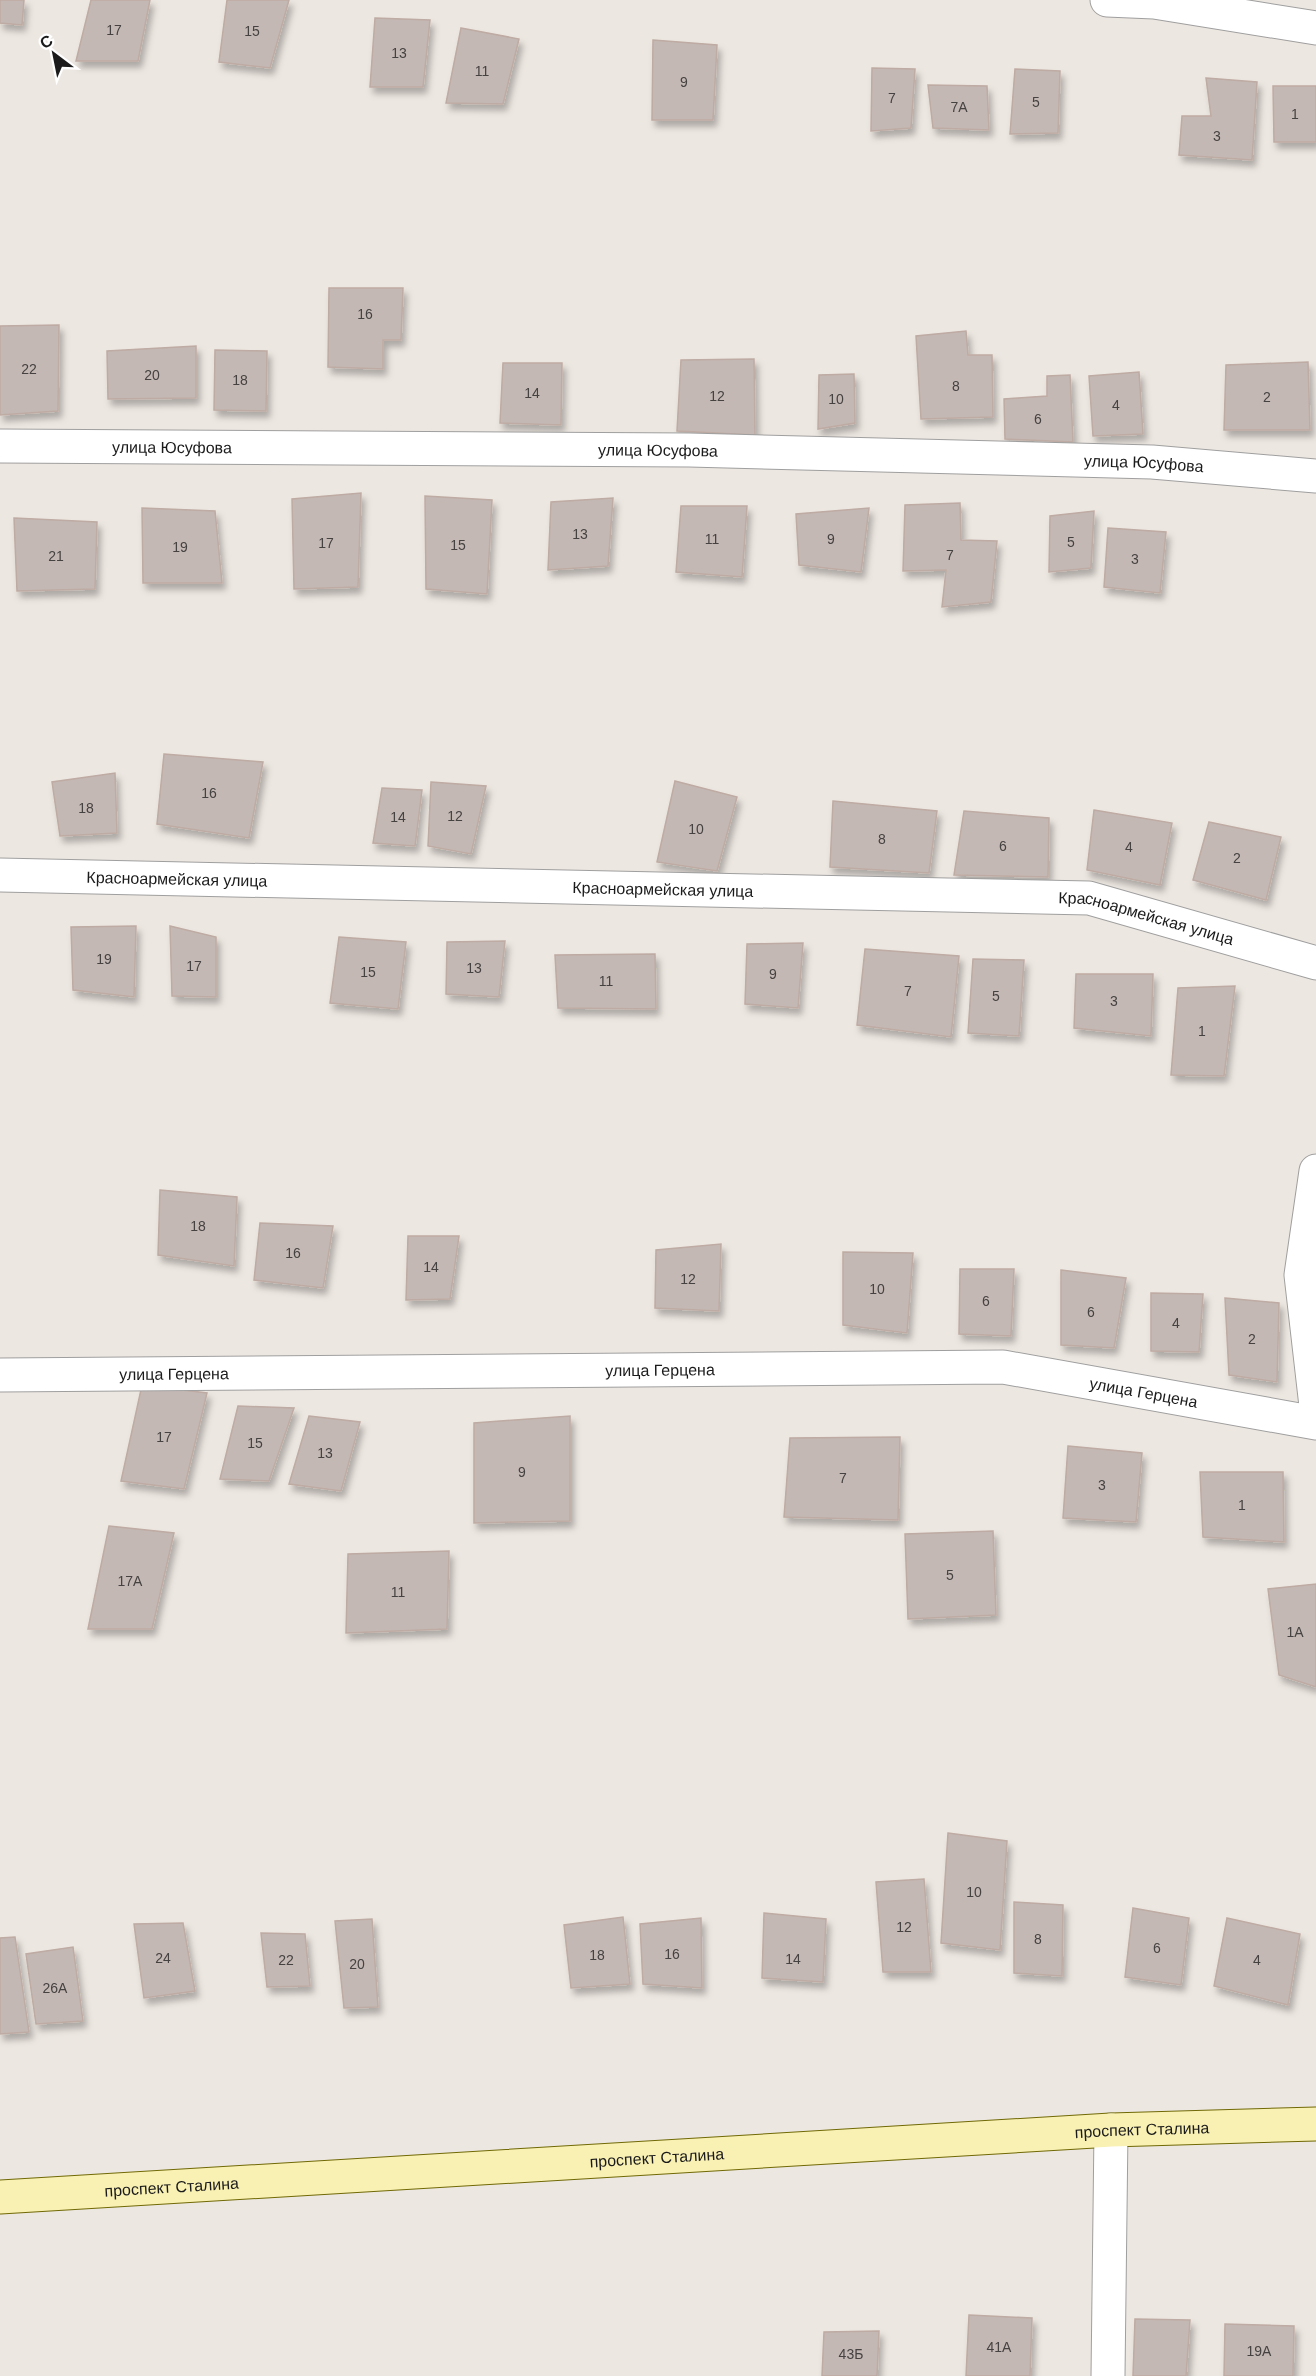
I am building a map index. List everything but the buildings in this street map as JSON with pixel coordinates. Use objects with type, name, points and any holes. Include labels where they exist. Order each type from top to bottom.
[{"type":"street","points":[[1107,0],[1154,2],[1316,28]]},
{"type":"street","name":"улица Юсуфова","points":[[0,446],[689,450],[1152,462],[1316,476]]},
{"type":"street","name":"Красноармейская улица","points":[[0,875],[1089,898],[1316,963]]},
{"type":"street","points":[[1316,1171],[1301,1275],[1316,1406]]},
{"type":"street","name":"улица Герцена","points":[[0,1375],[1003,1367],[1316,1423]]},
{"type":"street","name":"проспект Сталина","points":[[0,2197],[1111,2130],[1316,2124]]},
{"type":"street","points":[[1107,2376],[1111,2130]]}]
